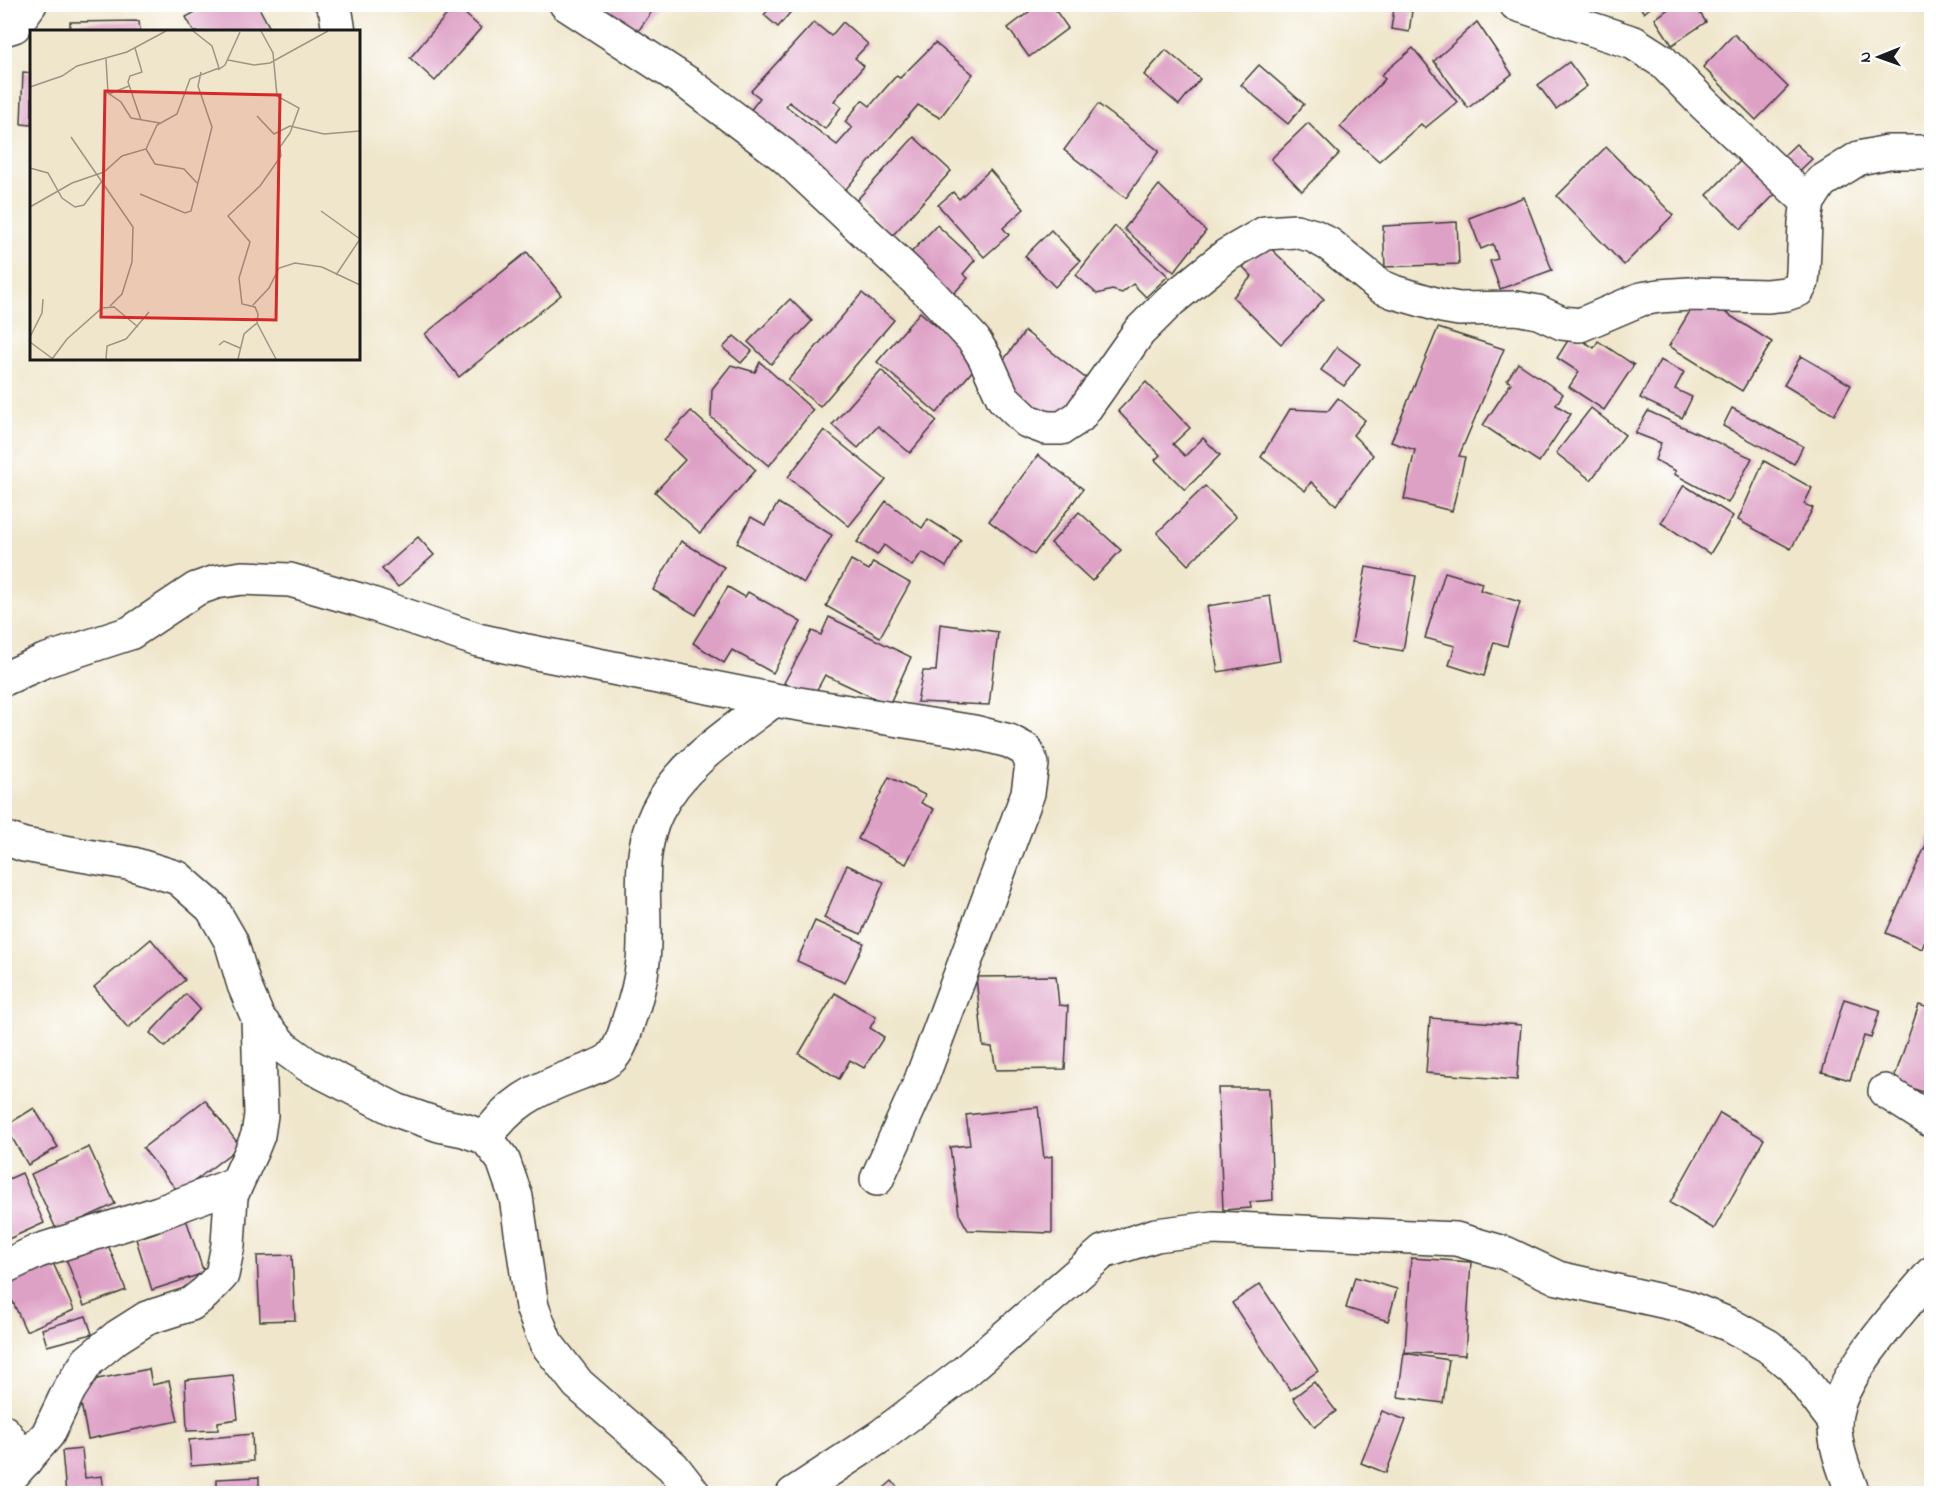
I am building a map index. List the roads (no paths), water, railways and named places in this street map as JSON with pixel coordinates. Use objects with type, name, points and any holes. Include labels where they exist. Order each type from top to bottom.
[{"type":"street","points":[[4,29],[14,26],[30,4]]},
{"type":"street","points":[[332,4],[335,8],[339,30]]},
{"type":"street","points":[[566,4],[686,82],[783,155],[932,295],[974,340],[1003,398],[1027,421],[1046,428],[1062,428],[1079,417],[1139,332],[1170,301],[1227,255],[1265,233],[1296,231],[1314,236],[1330,245],[1380,286],[1394,292],[1459,309],[1516,308],[1538,312],[1562,323],[1580,325],[1641,299],[1659,296],[1689,294],[1767,296],[1798,290],[1802,282],[1804,222],[1808,202],[1821,182],[1859,158],[1888,152],[1932,152]]},
{"type":"street","points":[[1516,4],[1634,43],[1662,61],[1808,202]]},
{"type":"street","points":[[4,679],[44,661],[130,633],[196,589],[216,582],[242,578],[290,580],[360,600],[478,640],[774,700],[974,732],[1009,741],[1026,750],[1032,764],[1028,793],[920,1083],[878,1179]]},
{"type":"street","points":[[486,1138],[496,1121],[516,1102],[612,1057],[626,1029],[634,1005],[643,962],[643,879],[646,844],[656,813],[676,781],[699,758],[774,700]]},
{"type":"street","points":[[4,838],[24,845],[134,864],[178,878],[213,908],[231,941],[244,985],[258,1018],[283,1047],[309,1065],[396,1110],[486,1138],[503,1160],[516,1197],[532,1307],[546,1343],[578,1384],[673,1467],[694,1494]]},
{"type":"street","points":[[15,1470],[48,1434],[69,1390],[88,1361],[117,1337],[147,1318],[191,1304],[206,1293],[222,1275],[228,1245],[231,1196],[258,1135],[261,1115],[258,1018]]},
{"type":"street","points":[[1885,1091],[1932,1121]]},
{"type":"street","points":[[4,1267],[38,1251],[159,1213],[235,1184]]},
{"type":"street","points":[[793,1494],[881,1436],[960,1376],[1103,1252],[1156,1234],[1212,1228],[1456,1239],[1505,1253],[1558,1278],[1684,1306],[1730,1325],[1768,1346],[1793,1367],[1835,1422]]},
{"type":"street","points":[[1854,1494],[1839,1456],[1835,1422],[1838,1403],[1863,1359],[1888,1324],[1932,1273]]},
{"type":"street","points":[[4,1432],[15,1470]]}]
